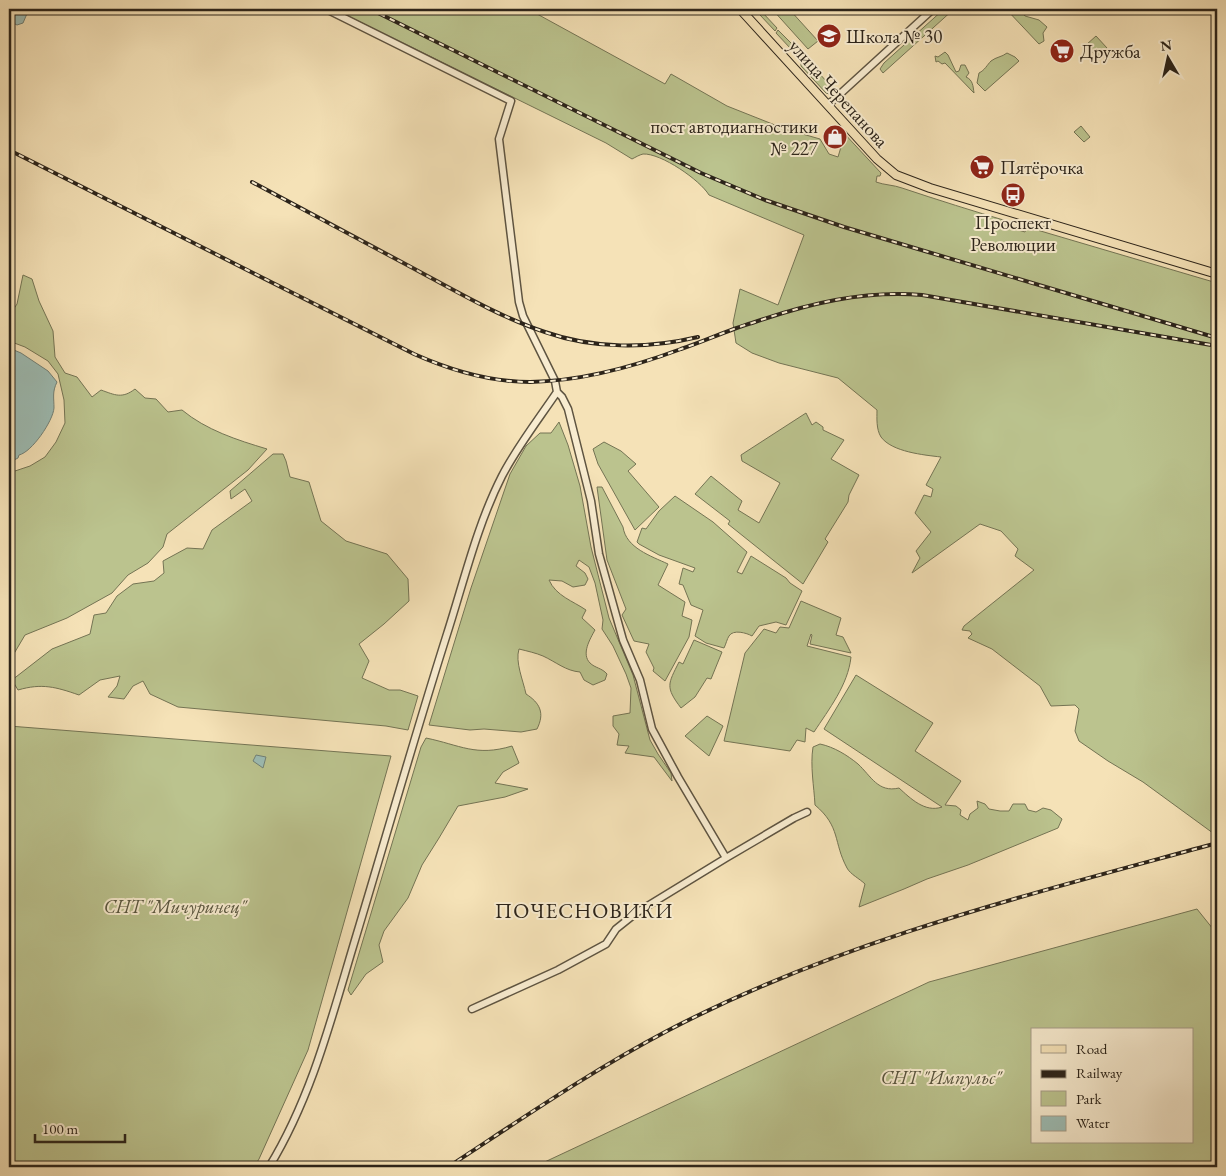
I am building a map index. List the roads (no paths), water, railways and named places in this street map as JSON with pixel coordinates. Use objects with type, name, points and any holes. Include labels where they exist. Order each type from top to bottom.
[{"type":"main road","name":"улица Черепанова","points":[[740,9],[877,159],[896,175],[930,188],[1217,274]]},
{"type":"street","points":[[326,9],[511,101],[498,138],[523,316],[555,381],[557,392],[562,396],[568,409],[591,501],[599,554],[623,640],[640,680],[652,729],[673,769],[726,858]]},
{"type":"street","points":[[828,105],[933,9]]},
{"type":"street","points":[[269,1167],[294,1122],[307,1092],[328,1030],[435,672],[487,509],[503,475],[557,392]]},
{"type":"street","points":[[472,1009],[558,970],[606,944],[616,929],[636,913],[726,858],[807,812]]},
{"type":"water","points":[[9,9],[29,9],[23,23],[17,25],[9,21]]},
{"type":"water","points":[[9,348],[21,353],[48,371],[57,382],[54,392],[53,414],[46,428],[30,448],[12,461],[9,468]]},
{"type":"water","points":[[256,755],[266,757],[263,768],[253,761]]},
{"type":"railway","points":[[370,9],[701,173],[765,200],[844,227],[1217,338]]},
{"type":"railway","points":[[9,150],[414,354],[456,370],[500,380],[549,381],[607,372],[663,356],[734,329],[814,304],[878,295],[922,295],[1217,346]]},
{"type":"railway","points":[[252,182],[476,302],[510,319],[545,332],[582,342],[621,345],[660,344],[698,337]]},
{"type":"railway","points":[[448,1167],[556,1096],[639,1046],[732,999],[868,945],[937,922],[1217,843]]},
{"type":"place","name":"Школа № 30","points":[[829,36]]},
{"type":"place","name":"Дружба","points":[[1062,51]]},
{"type":"place","name":"пост автодиагностики № 227","points":[[835,137]]},
{"type":"place","name":"Пятёрочка","points":[[982,167]]},
{"type":"place","name":"Проспект Революции","points":[[1013,195]]},
{"type":"district","name":"ПОЧЕСНОВИКИ","points":[[584,911]]},
{"type":"park label","name":"СНТ \"Мичуринец\"","points":[[175,906]]},
{"type":"park label","name":"СНТ \"Импульс\"","points":[[941,1077]]}]
